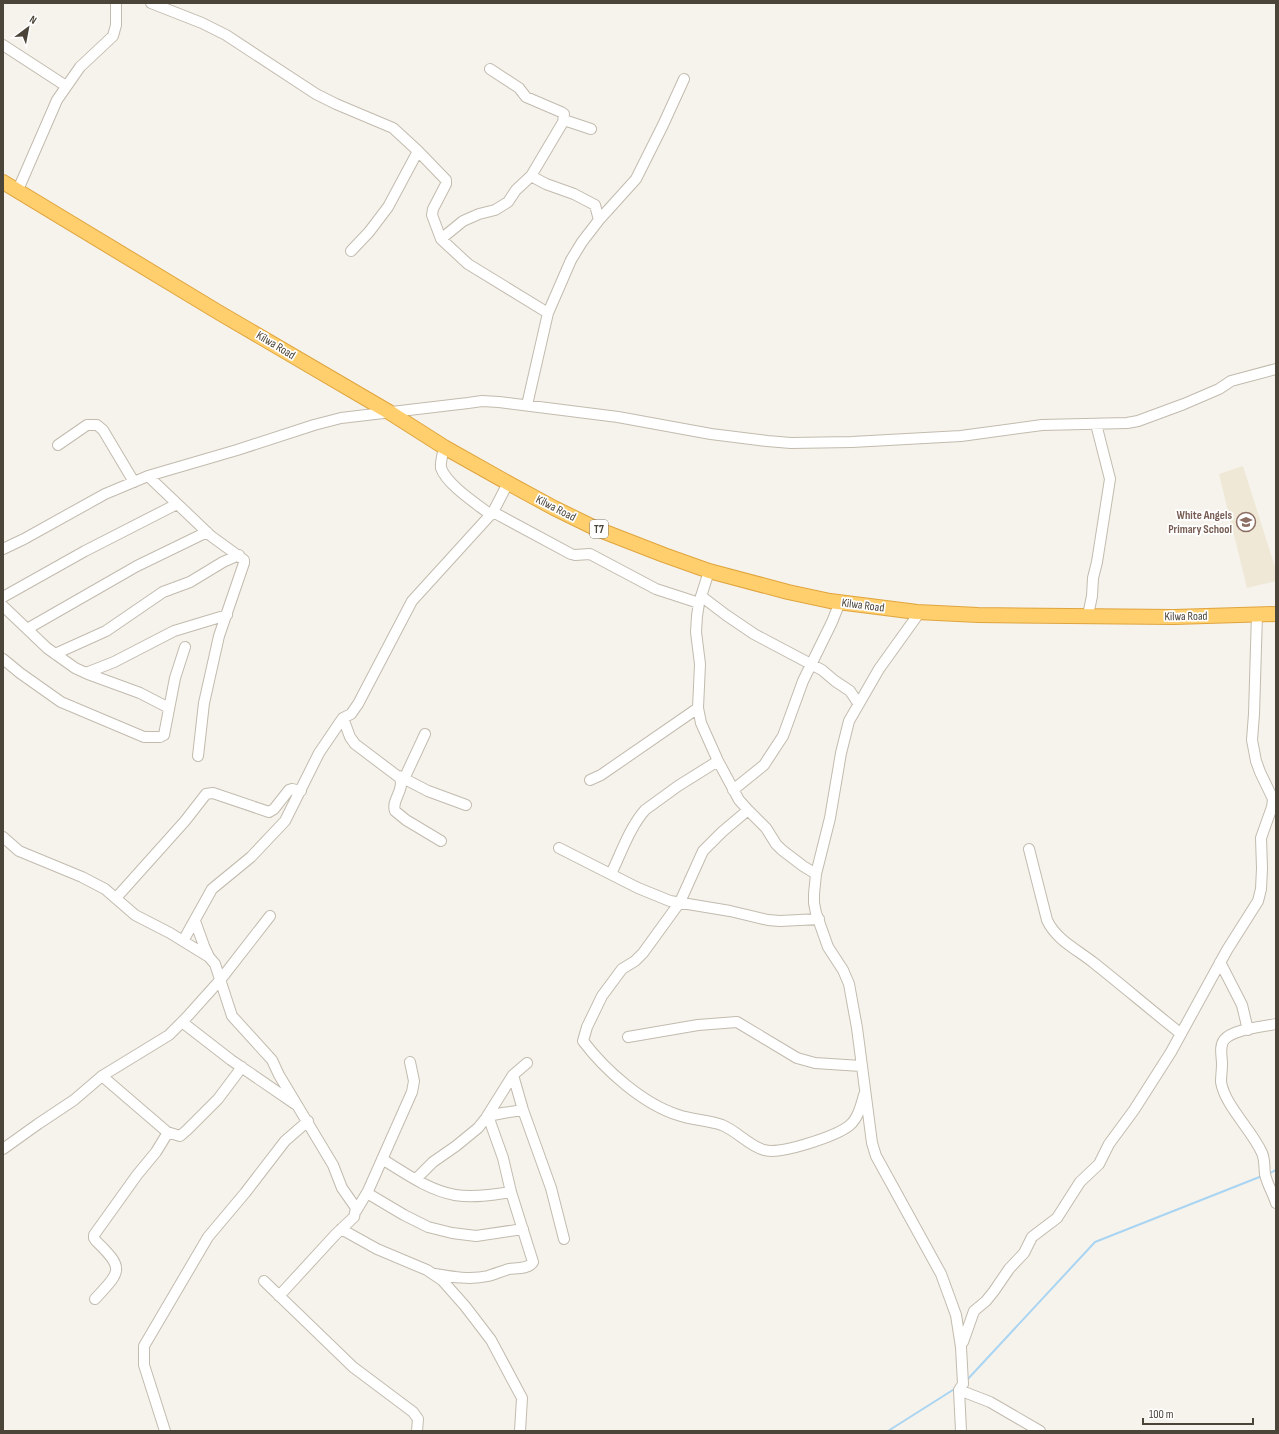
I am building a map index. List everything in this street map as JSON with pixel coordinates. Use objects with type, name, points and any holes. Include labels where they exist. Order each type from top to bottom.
[{"type":"highway","name":"Kilwa Road","points":[[3,182],[17,192],[389,412],[444,447],[508,483],[554,508],[598,529],[709,571],[788,592],[840,602],[917,612],[978,615],[1174,617],[1276,614]]},
{"type":"street","points":[[17,192],[57,100],[80,67],[113,36],[116,25],[116,3]]},
{"type":"street","points":[[151,3],[202,23],[226,35],[316,94],[393,128],[446,180],[446,184],[432,214],[441,239],[468,264],[548,313]]},
{"type":"street","points":[[3,45],[66,86]]},
{"type":"street","points":[[441,239],[463,221],[505,205],[516,190],[531,176],[563,122],[564,114],[526,97],[519,88],[490,69]]},
{"type":"street","points":[[527,406],[548,313],[571,260],[582,242],[599,220],[636,179],[684,79]]},
{"type":"street","points":[[563,122],[568,121],[591,129]]},
{"type":"street","points":[[351,251],[369,232],[388,207],[418,151]]},
{"type":"street","points":[[531,176],[546,184],[574,194],[595,205],[599,220]]},
{"type":"street","points":[[3,549],[105,494],[148,476],[341,418],[482,402],[618,417],[711,434],[791,443],[879,441],[961,436],[1042,425],[1123,423],[1138,421],[1219,389],[1231,381],[1276,369]]},
{"type":"street","points":[[1088,615],[1110,479],[1096,424]]},
{"type":"street","points":[[58,445],[87,425],[97,425],[103,430],[134,482]]},
{"type":"street","points":[[444,447],[441,467],[445,475],[455,488],[492,513],[571,554],[593,555],[656,589],[700,600],[754,634],[822,670],[850,691],[858,703]]},
{"type":"street","points":[[148,476],[206,532],[218,542],[243,558],[244,563],[219,636],[206,691],[198,756]]},
{"type":"street","points":[[183,941],[212,889],[251,857],[285,821],[319,753],[343,718],[351,714],[358,704],[412,601],[492,513],[508,483]]},
{"type":"street","points":[[3,597],[85,551],[177,504]]},
{"type":"street","points":[[27,629],[137,566],[206,532]]},
{"type":"street","points":[[55,654],[106,630],[164,592],[190,582],[223,562],[238,555]]},
{"type":"street","points":[[709,571],[700,600],[696,632],[700,664],[698,708],[701,723],[733,790],[748,810],[766,828],[776,844],[782,850],[808,870],[816,874]]},
{"type":"street","points":[[733,790],[764,764],[783,736],[811,663],[832,622],[840,602]]},
{"type":"street","points":[[3,606],[55,654],[75,668],[140,693],[169,708]]},
{"type":"street","points":[[917,612],[917,616],[879,669],[849,721],[841,753],[830,818],[816,874],[814,903],[828,947],[843,970],[849,984],[857,1028],[872,1143],[876,1156],[941,1274],[956,1315],[962,1347],[963,1384],[959,1390],[961,1431]]},
{"type":"street","points":[[962,1347],[974,1311],[986,1301],[994,1291],[1024,1252],[1032,1237],[1057,1218],[1080,1182],[1097,1167],[1109,1144],[1158,1072],[1220,962],[1260,897],[1262,868],[1261,838],[1273,801],[1258,767],[1252,740],[1257,614]]},
{"type":"street","points":[[86,673],[114,662],[174,631],[227,615]]},
{"type":"street","points":[[3,659],[61,702],[144,736],[160,737],[163,736],[175,678],[185,647]]},
{"type":"street","points":[[590,780],[601,775],[698,708]]},
{"type":"street","points":[[343,718],[350,737],[355,744],[381,764],[402,778],[428,791],[466,805]]},
{"type":"street","points":[[425,734],[402,778],[401,788],[394,805],[395,812],[441,841]]},
{"type":"street","points":[[611,874],[627,839],[645,810],[678,786],[718,761]]},
{"type":"street","points":[[116,898],[182,826],[206,794],[213,793],[269,812],[274,809],[289,790],[292,789],[301,791]]},
{"type":"street","points":[[748,810],[722,832],[703,851],[680,902],[643,953],[635,961],[622,969],[602,996],[583,1040],[594,1055],[618,1079],[660,1107],[680,1116],[724,1126],[765,1151],[796,1147],[840,1132],[854,1120],[865,1092]]},
{"type":"street","points":[[3,837],[19,851],[82,877],[105,889],[135,915],[170,933],[209,957]]},
{"type":"street","points":[[558,848],[638,888],[670,901],[730,911],[768,920],[780,921],[819,919]]},
{"type":"street","points":[[1029,849],[1047,920],[1053,929],[1180,1033]]},
{"type":"street","points":[[3,1149],[74,1100],[102,1076],[169,1034],[182,1022],[220,979],[270,916]]},
{"type":"street","points":[[195,921],[209,957],[215,964],[232,1016],[272,1060],[279,1075],[308,1121],[333,1165],[342,1188],[354,1204],[356,1211]]},
{"type":"street","points":[[1220,962],[1242,1005],[1248,1030]]},
{"type":"street","points":[[182,1022],[242,1068],[298,1106]]},
{"type":"street","points":[[628,1037],[698,1025],[737,1022],[797,1058],[815,1063],[861,1066]]},
{"type":"street","points":[[1276,1024],[1238,1031],[1231,1034],[1223,1041],[1221,1050],[1221,1083],[1232,1108],[1250,1132],[1262,1152],[1266,1175],[1276,1203]]},
{"type":"street","points":[[280,1296],[341,1229],[354,1217],[367,1193],[412,1092],[414,1081],[410,1062]]},
{"type":"street","points":[[416,1179],[433,1162],[469,1136],[482,1124],[512,1075],[528,1063]]},
{"type":"street","points":[[102,1076],[167,1132],[180,1136],[218,1099],[242,1068]]},
{"type":"street","points":[[512,1075],[551,1188],[564,1239]]},
{"type":"street","points":[[488,1116],[523,1110]]},
{"type":"street","points":[[434,1274],[453,1277],[481,1277],[530,1265],[533,1261],[511,1192],[503,1158],[488,1116]]},
{"type":"street","points":[[165,1431],[144,1365],[144,1346],[208,1237],[245,1193],[284,1141],[308,1121]]},
{"type":"street","points":[[95,1299],[110,1283],[116,1275],[117,1270],[111,1256],[96,1241],[94,1235],[137,1175],[156,1152],[166,1137],[167,1132]]},
{"type":"street","points":[[382,1159],[431,1187],[455,1195],[491,1195],[511,1192]]},
{"type":"street","points":[[367,1193],[404,1216],[428,1227],[452,1233],[476,1236],[523,1229]]},
{"type":"street","points":[[341,1229],[378,1249],[434,1274],[442,1280],[466,1306],[498,1351],[522,1398],[520,1431]]},
{"type":"street","points":[[264,1281],[353,1367],[413,1412],[418,1419],[417,1430]]},
{"type":"street","points":[[959,1390],[990,1402],[1040,1431]]},
{"type":"shaded area","name":"White Angels Primary School","points":[[1243,466],[1276,570],[1276,581],[1247,588],[1219,474]]},
{"type":"waterway","points":[[1268,1174],[1276,1170]]},
{"type":"waterway","points":[[966,1381],[1095,1242],[1262,1176]]},
{"type":"waterway","points":[[888,1431],[956,1388]]},
{"type":"place","name":"White Angels Primary School","points":[[1246,522]]}]
